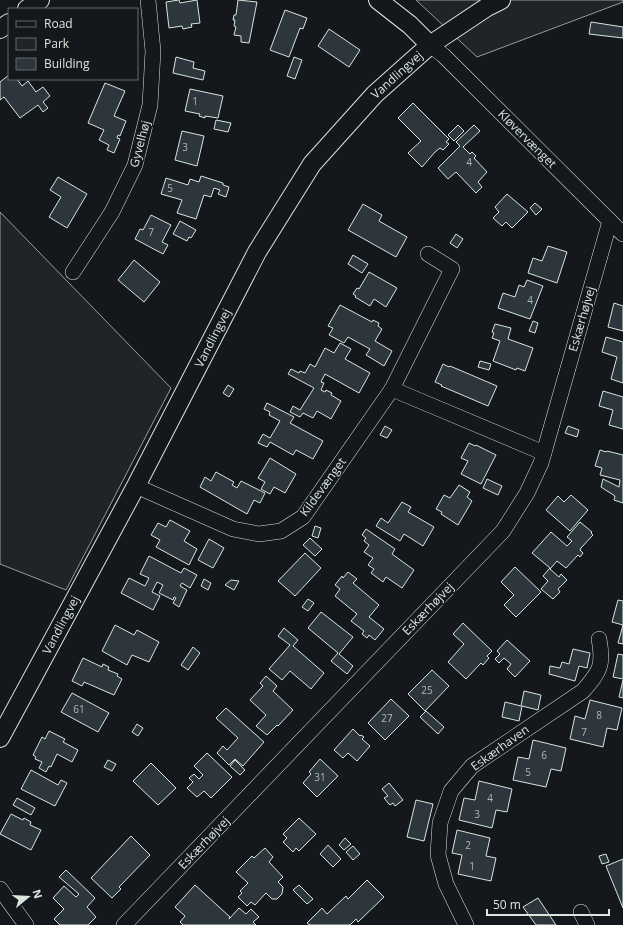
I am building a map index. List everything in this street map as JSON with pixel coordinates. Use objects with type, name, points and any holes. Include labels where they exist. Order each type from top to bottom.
[{"type":"street","points":[[28,8],[40,0]]},
{"type":"street","name":"Gyvelhøj","points":[[74,272],[112,212],[136,165],[150,105],[153,51],[148,0]]},
{"type":"street","points":[[378,0],[410,25],[430,45]]},
{"type":"street","name":"Vandlingvej","points":[[0,738],[136,486],[258,252],[312,164],[375,94],[430,45],[487,7],[501,0]]},
{"type":"street","name":"Kløvervænget","points":[[430,45],[623,234]]},
{"type":"street","name":"Eskærhøjvej","points":[[124,925],[503,531],[527,493],[544,453],[610,221]]},
{"type":"street","name":"Kildevænget","points":[[136,486],[233,529],[259,534],[281,531],[303,517],[392,389],[452,269],[428,254]]},
{"type":"street","points":[[392,389],[544,453]]},
{"type":"street","name":"Eskærhaven","points":[[466,925],[446,884],[438,855],[440,823],[451,791],[472,766],[583,691],[597,675],[602,657],[599,640]]},
{"type":"street","points":[[0,889],[26,925]]},
{"type":"green space","points":[[416,0],[623,0],[623,2],[477,57]]},
{"type":"green space","points":[[0,212],[171,388],[66,590],[0,564]]},
{"type":"building","points":[[179,0],[180,3],[197,0],[200,23],[191,24],[192,27],[183,29],[182,26],[169,28],[166,2]]},
{"type":"building","points":[[238,0],[257,2],[249,43],[241,42],[241,36],[234,35],[236,27],[234,26],[235,20],[233,20],[234,15],[236,15]]},
{"type":"building","points":[[285,10],[307,18],[303,29],[300,28],[289,57],[270,50]]},
{"type":"building","points":[[591,22],[623,27],[623,38],[589,34]]},
{"type":"building","points":[[329,29],[360,50],[349,67],[318,46]]},
{"type":"building","points":[[176,57],[194,62],[193,68],[205,71],[203,80],[173,73]]},
{"type":"building","points":[[294,57],[302,60],[295,79],[287,76]]},
{"type":"building","points":[[8,76],[8,80],[18,80],[22,86],[28,81],[36,92],[43,87],[50,96],[43,102],[48,108],[43,112],[38,105],[20,118],[4,97],[0,100],[0,82]]},
{"type":"building","points":[[105,83],[125,91],[114,116],[126,121],[120,136],[118,135],[117,138],[120,139],[114,153],[107,150],[109,145],[99,140],[104,130],[88,123]]},
{"type":"building","points":[[190,89],[223,96],[218,118],[205,116],[205,118],[199,116],[200,114],[185,111]]},
{"type":"building","points":[[413,103],[449,139],[446,142],[449,144],[443,150],[440,148],[435,152],[422,167],[408,153],[421,141],[398,118]]},
{"type":"building","points":[[216,120],[231,123],[228,132],[214,129]]},
{"type":"building","points":[[458,125],[464,131],[454,141],[448,135]]},
{"type":"building","points":[[474,125],[480,131],[463,147],[470,154],[472,152],[476,156],[474,158],[487,172],[478,182],[482,187],[476,193],[456,172],[448,179],[438,168],[460,146],[456,142]]},
{"type":"building","points":[[182,131],[204,136],[197,166],[175,160]]},
{"type":"building","points":[[201,176],[223,183],[223,185],[229,187],[226,197],[218,194],[220,190],[214,188],[211,197],[204,195],[196,219],[177,213],[182,200],[161,194],[166,178],[188,185],[190,179],[199,182]]},
{"type":"building","points":[[58,177],[87,194],[67,228],[49,217],[61,197],[50,190]]},
{"type":"building","points":[[507,194],[528,212],[512,228],[506,222],[502,226],[493,218],[499,212],[495,207]]},
{"type":"building","points":[[535,203],[542,209],[536,215],[530,208]]},
{"type":"building","points":[[363,204],[382,215],[379,221],[407,237],[396,257],[348,230]]},
{"type":"building","points":[[151,215],[171,225],[162,242],[168,245],[163,254],[135,239],[140,229],[143,230]]},
{"type":"building","points":[[180,221],[196,230],[187,241],[173,234]]},
{"type":"building","points":[[456,234],[463,239],[457,248],[450,243]]},
{"type":"building","points":[[548,246],[567,252],[557,283],[528,273],[533,258],[542,261]]},
{"type":"building","points":[[353,255],[368,264],[362,273],[348,264]]},
{"type":"building","points":[[134,260],[160,282],[144,302],[118,280]]},
{"type":"building","points":[[369,272],[397,288],[386,307],[374,299],[370,306],[355,297],[356,296],[353,294],[357,288],[359,289]]},
{"type":"building","points":[[527,280],[543,286],[530,319],[498,308],[503,293],[515,297],[519,285],[524,287]]},
{"type":"building","points":[[614,303],[623,306],[623,331],[608,327]]},
{"type":"building","points":[[340,305],[372,322],[373,320],[379,323],[378,326],[382,329],[375,341],[392,351],[384,366],[366,355],[370,349],[348,337],[344,343],[329,335],[333,328],[328,326]]},
{"type":"building","points":[[533,321],[538,323],[535,333],[529,331]]},
{"type":"building","points":[[495,324],[511,328],[508,339],[533,348],[525,371],[517,368],[516,370],[493,361],[500,341],[492,338],[494,333],[492,332]]},
{"type":"building","points":[[606,337],[623,342],[623,383],[611,379],[617,357],[602,352]]},
{"type":"building","points":[[340,343],[351,349],[345,359],[370,373],[359,393],[325,374],[321,382],[324,383],[321,390],[325,392],[326,390],[332,393],[331,395],[341,401],[331,419],[317,411],[313,418],[303,413],[300,417],[290,412],[293,406],[300,410],[314,388],[288,374],[291,369],[299,373],[300,371],[305,373],[310,364],[315,367],[325,348],[334,353]]},
{"type":"building","points":[[480,361],[491,364],[489,370],[478,367]]},
{"type":"building","points":[[443,364],[497,386],[488,406],[435,382]]},
{"type":"building","points":[[228,385],[234,389],[229,397],[223,393]]},
{"type":"building","points":[[603,391],[623,397],[623,429],[609,425],[613,410],[599,406]]},
{"type":"building","points":[[267,403],[294,417],[290,423],[323,441],[313,459],[296,450],[293,455],[270,442],[267,447],[258,443],[263,434],[270,438],[280,421],[269,415],[270,412],[264,409]]},
{"type":"building","points":[[385,426],[392,430],[387,438],[380,435]]},
{"type":"building","points":[[568,426],[579,430],[577,437],[565,433]]},
{"type":"building","points":[[469,443],[496,455],[481,484],[461,474],[468,461],[461,458]]},
{"type":"building","points":[[600,450],[623,455],[623,503],[614,500],[615,496],[601,487],[603,479],[619,487],[620,480],[600,475],[602,468],[595,466]]},
{"type":"building","points":[[270,458],[296,474],[285,493],[274,487],[270,494],[261,489],[265,482],[258,478]]},
{"type":"building","points":[[216,472],[234,482],[232,485],[237,488],[241,481],[265,493],[260,503],[254,500],[247,514],[200,487],[205,477],[211,481]]},
{"type":"building","points":[[487,479],[502,486],[498,495],[483,488]]},
{"type":"building","points":[[459,485],[470,492],[467,497],[472,501],[458,525],[436,509],[444,495],[450,498]]},
{"type":"building","points":[[571,495],[588,510],[570,531],[546,510],[558,496],[564,502]]},
{"type":"building","points":[[402,502],[411,507],[408,512],[434,527],[423,546],[404,534],[400,541],[376,526],[381,518],[388,523]]},
{"type":"building","points":[[170,520],[190,531],[184,541],[197,549],[189,565],[156,547],[160,540],[151,535],[158,523],[166,527]]},
{"type":"building","points":[[580,522],[592,532],[591,533],[593,535],[581,548],[580,550],[583,553],[580,557],[578,555],[566,568],[557,561],[550,569],[559,577],[561,574],[567,580],[558,589],[560,592],[553,599],[541,589],[548,581],[543,576],[550,568],[532,553],[551,532],[567,546],[572,541],[567,537]]},
{"type":"building","points":[[315,526],[321,528],[318,538],[312,536]]},
{"type":"building","points":[[366,529],[395,549],[392,554],[414,570],[402,588],[386,577],[383,582],[371,573],[374,569],[368,565],[373,558],[364,552],[369,545],[364,541],[366,538],[362,535]]},
{"type":"building","points":[[310,538],[322,549],[315,556],[303,545]]},
{"type":"building","points":[[209,539],[224,548],[213,568],[198,560]]},
{"type":"building","points":[[305,553],[321,568],[295,596],[278,581]]},
{"type":"building","points":[[149,556],[181,573],[184,568],[197,575],[190,588],[182,583],[180,586],[187,590],[179,607],[173,603],[176,598],[174,597],[173,600],[159,593],[163,585],[157,582],[152,592],[160,596],[153,610],[121,593],[129,578],[145,586],[149,578],[140,574]]},
{"type":"building","points":[[515,567],[541,592],[516,617],[504,605],[514,595],[501,582]]},
{"type":"building","points":[[348,572],[357,579],[353,583],[379,605],[369,617],[384,629],[375,640],[369,635],[367,638],[362,634],[364,631],[351,621],[357,614],[335,596],[340,589],[335,585],[342,576],[343,578]]},
{"type":"building","points":[[204,579],[211,583],[208,590],[201,586]]},
{"type":"building","points":[[231,580],[239,581],[234,590],[225,585]]},
{"type":"building","points":[[308,599],[314,603],[308,611],[302,607]]},
{"type":"building","points":[[618,600],[623,601],[623,625],[612,622]]},
{"type":"building","points":[[321,612],[353,637],[339,654],[353,666],[347,674],[331,661],[338,653],[308,628]]},
{"type":"building","points":[[463,623],[492,651],[487,656],[489,658],[483,665],[481,663],[466,679],[448,662],[464,644],[453,634]]},
{"type":"building","points":[[115,625],[134,635],[137,630],[159,642],[149,662],[132,655],[127,665],[102,651]]},
{"type":"building","points":[[623,625],[623,644],[618,643]]},
{"type":"building","points":[[284,628],[298,640],[293,646],[324,673],[311,689],[290,671],[282,680],[269,669],[290,645],[278,636]]},
{"type":"building","points":[[507,640],[530,661],[515,677],[507,669],[511,664],[504,658],[499,663],[495,659],[500,654],[497,651]]},
{"type":"building","points":[[193,647],[200,653],[188,670],[181,665]]},
{"type":"building","points":[[573,649],[590,653],[587,668],[579,666],[575,681],[549,674],[550,666],[560,668],[562,662],[569,664]]},
{"type":"building","points":[[618,654],[623,655],[623,679],[613,677]]},
{"type":"building","points":[[83,658],[102,667],[103,664],[109,667],[108,670],[118,674],[117,676],[122,679],[114,695],[84,682],[82,686],[72,681]]},
{"type":"building","points":[[432,670],[449,686],[425,711],[408,694]]},
{"type":"building","points":[[266,676],[277,686],[273,691],[293,710],[267,735],[256,726],[266,715],[250,700],[263,686],[260,683]]},
{"type":"building","points":[[623,680],[623,698],[619,697]]},
{"type":"building","points":[[524,691],[541,695],[538,710],[522,706],[519,721],[502,717],[505,702],[521,706]]},
{"type":"building","points":[[72,693],[109,713],[98,732],[61,712]]},
{"type":"building","points":[[391,699],[409,716],[385,740],[368,723]]},
{"type":"building","points":[[590,700],[622,708],[617,730],[607,728],[603,747],[570,739],[575,716],[585,719]]},
{"type":"building","points":[[226,708],[264,742],[243,766],[235,759],[229,765],[217,753],[223,746],[227,750],[238,738],[216,718]]},
{"type":"building","points":[[426,711],[444,727],[438,734],[420,717]]},
{"type":"building","points":[[137,724],[143,728],[138,736],[132,732]]},
{"type":"building","points":[[353,729],[360,736],[361,735],[364,737],[362,739],[370,746],[357,761],[348,753],[343,758],[334,750]]},
{"type":"building","points":[[49,731],[65,739],[63,742],[78,750],[72,762],[57,754],[51,767],[49,766],[46,772],[39,768],[42,762],[35,759],[36,757],[33,755],[42,737],[45,739]]},
{"type":"building","points":[[533,740],[566,748],[561,771],[551,769],[546,787],[513,780],[518,757],[529,759]]},
{"type":"building","points":[[207,753],[232,777],[211,798],[204,791],[197,797],[187,788],[193,782],[189,778],[194,774],[199,779],[203,775],[194,766]]},
{"type":"building","points":[[320,759],[338,776],[317,797],[303,783],[311,774],[309,772]]},
{"type":"building","points":[[108,760],[116,764],[112,771],[104,767]]},
{"type":"building","points":[[235,760],[245,770],[240,775],[230,766]]},
{"type":"building","points":[[151,763],[176,788],[158,805],[133,781]]},
{"type":"building","points":[[31,770],[58,785],[61,780],[67,783],[55,806],[21,789]]},
{"type":"building","points":[[479,781],[512,789],[507,812],[496,810],[492,828],[459,820],[464,798],[475,800]]},
{"type":"building","points":[[389,783],[403,800],[395,806],[393,803],[390,805],[384,798],[388,796],[382,789]]},
{"type":"building","points":[[17,798],[35,808],[31,815],[13,805]]},
{"type":"building","points":[[416,800],[433,804],[424,841],[407,837]]},
{"type":"building","points":[[11,814],[23,820],[24,818],[31,822],[30,825],[41,830],[31,850],[0,834]]},
{"type":"building","points":[[299,818],[316,834],[299,851],[296,848],[293,852],[283,842],[287,838],[283,834]]},
{"type":"building","points":[[457,830],[490,838],[486,856],[496,858],[491,881],[458,874],[462,855],[452,853]]},
{"type":"building","points":[[131,836],[150,855],[119,887],[121,889],[112,898],[91,878]]},
{"type":"building","points":[[345,838],[351,844],[344,850],[339,845]]},
{"type":"building","points":[[328,845],[341,859],[333,867],[320,854]]},
{"type":"building","points":[[353,846],[360,854],[353,860],[346,852]]},
{"type":"building","points":[[265,848],[273,857],[269,862],[283,877],[278,882],[283,887],[282,894],[277,899],[272,899],[266,893],[255,905],[251,902],[247,906],[238,897],[242,893],[240,891],[248,883],[236,872],[252,856],[254,858]]},
{"type":"building","points":[[606,854],[609,862],[602,864],[599,856]]},
{"type":"building","points":[[623,859],[623,908],[606,866]]},
{"type":"building","points":[[66,870],[95,898],[87,907],[96,917],[88,925],[60,925],[54,919],[64,909],[53,898],[64,886],[76,897],[79,894],[59,877]]},
{"type":"building","points":[[367,880],[384,897],[358,922],[356,919],[350,925],[310,925],[307,923],[322,908],[327,914],[346,896],[348,899]]},
{"type":"building","points":[[195,885],[230,917],[229,919],[239,908],[246,914],[251,909],[259,917],[253,922],[256,925],[183,925],[180,922],[185,916],[175,907]]},
{"type":"building","points":[[299,885],[313,899],[307,904],[293,890]]},
{"type":"building","points":[[538,898],[556,925],[536,925],[523,907]]}]
